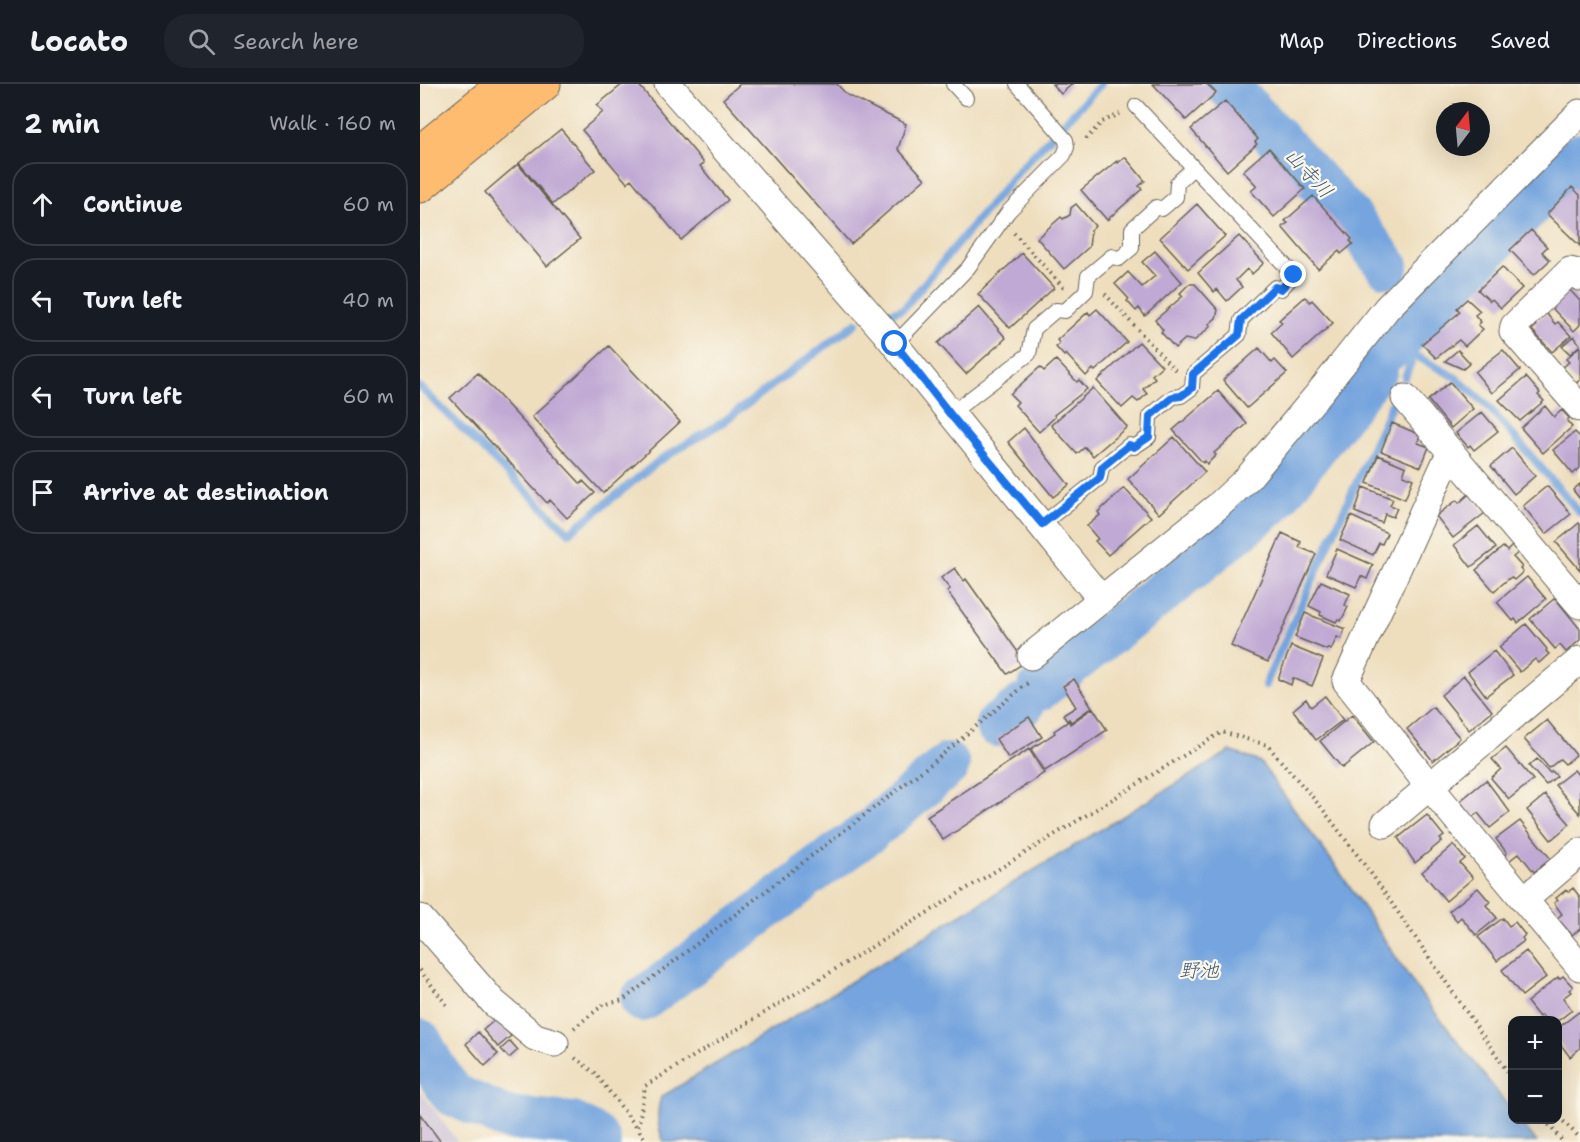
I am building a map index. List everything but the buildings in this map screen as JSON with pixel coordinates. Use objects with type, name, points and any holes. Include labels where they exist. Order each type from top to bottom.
[{"type":"main road","points":[[420,152],[504,84]]},
{"type":"main road","points":[[420,186],[544,84]]},
{"type":"street","points":[[668,84],[895,344],[1101,599]]},
{"type":"street","points":[[1032,668],[1101,599],[1218,506],[1247,479],[1387,308],[1580,113]]},
{"type":"street","points":[[1580,278],[1570,271],[1514,326],[1514,331],[1580,408]]},
{"type":"street","points":[[1405,398],[1580,604]]},
{"type":"street","points":[[1450,453],[1346,681],[1430,787],[1580,967]]},
{"type":"street","points":[[1385,824],[1580,660]]},
{"type":"street","points":[[1524,900],[1580,852]]},
{"type":"street","points":[[420,918],[494,1003],[535,1037],[555,1043]]},
{"type":"lane","points":[[953,84],[966,98]]},
{"type":"lane","points":[[895,344],[968,267],[1008,212],[1064,155],[1067,147],[1066,140],[1017,84]]},
{"type":"lane","points":[[1042,524],[1100,478],[1102,467],[1129,445],[1134,447],[1149,437],[1150,416],[1173,397],[1181,396],[1192,388],[1193,374],[1239,335],[1241,320],[1275,287],[1281,289],[1294,275],[1136,106]]},
{"type":"lane","points":[[950,414],[1029,354],[1034,329],[1056,310],[1065,311],[1086,291],[1088,276],[1112,256],[1119,259],[1132,248],[1132,229],[1156,207],[1162,209],[1176,197],[1178,183],[1193,168]]},
{"type":"path","points":[[1012,231],[1075,301]]},
{"type":"path","points":[[1088,276],[1192,388]]},
{"type":"path","points":[[647,1142],[596,1073],[555,1043],[603,1005],[623,1000],[936,760],[1032,668]]},
{"type":"path","points":[[638,1129],[645,1086],[1222,732],[1267,745],[1321,807],[1373,876],[1508,1072]]},
{"type":"path","points":[[420,970],[449,1008]]},
{"type":"path","points":[[1562,1120],[1580,1138]]},
{"type":"path","points":[[1549,1124],[1563,1142]]},
{"type":"shaded area","points":[[420,1091],[458,1142],[420,1142]]},
{"type":"water","name":"野池","points":[[1230,751],[1260,762],[1337,868],[1417,989],[1508,1106],[1508,1124],[1522,1124],[1537,1142],[664,1142],[658,1120],[661,1097]]},
{"type":"waterway","points":[[893,312],[904,308],[1019,170],[1101,84]]},
{"type":"waterway","name":"山寺川","points":[[1226,84],[1350,217],[1387,266]]},
{"type":"waterway","name":"山寺川","points":[[1393,347],[1580,155]]},
{"type":"waterway","points":[[420,387],[569,533],[660,460],[723,422],[856,323]]},
{"type":"waterway","points":[[1398,342],[1414,355],[1455,377],[1485,403],[1580,513]]},
{"type":"waterway","points":[[1405,377],[1414,355]]},
{"type":"waterway","points":[[1190,570],[1272,503],[1376,369]]},
{"type":"waterway","points":[[1265,685],[1392,404]]},
{"type":"waterway","points":[[1039,689],[1177,581]]},
{"type":"waterway","points":[[997,725],[1022,706]]},
{"type":"waterway","points":[[881,822],[948,765]]},
{"type":"waterway","points":[[810,874],[869,832]]},
{"type":"waterway","points":[[642,1000],[799,884]]},
{"type":"waterway","points":[[420,1041],[452,1094],[506,1118],[573,1124],[595,1136],[599,1142]]},
{"type":"route","points":[[895,344],[1042,524],[1100,478],[1102,467],[1129,445],[1134,447],[1149,437],[1150,416],[1173,397],[1181,396],[1192,388],[1193,374],[1239,335],[1241,320],[1275,287],[1281,289],[1294,275]]}]
